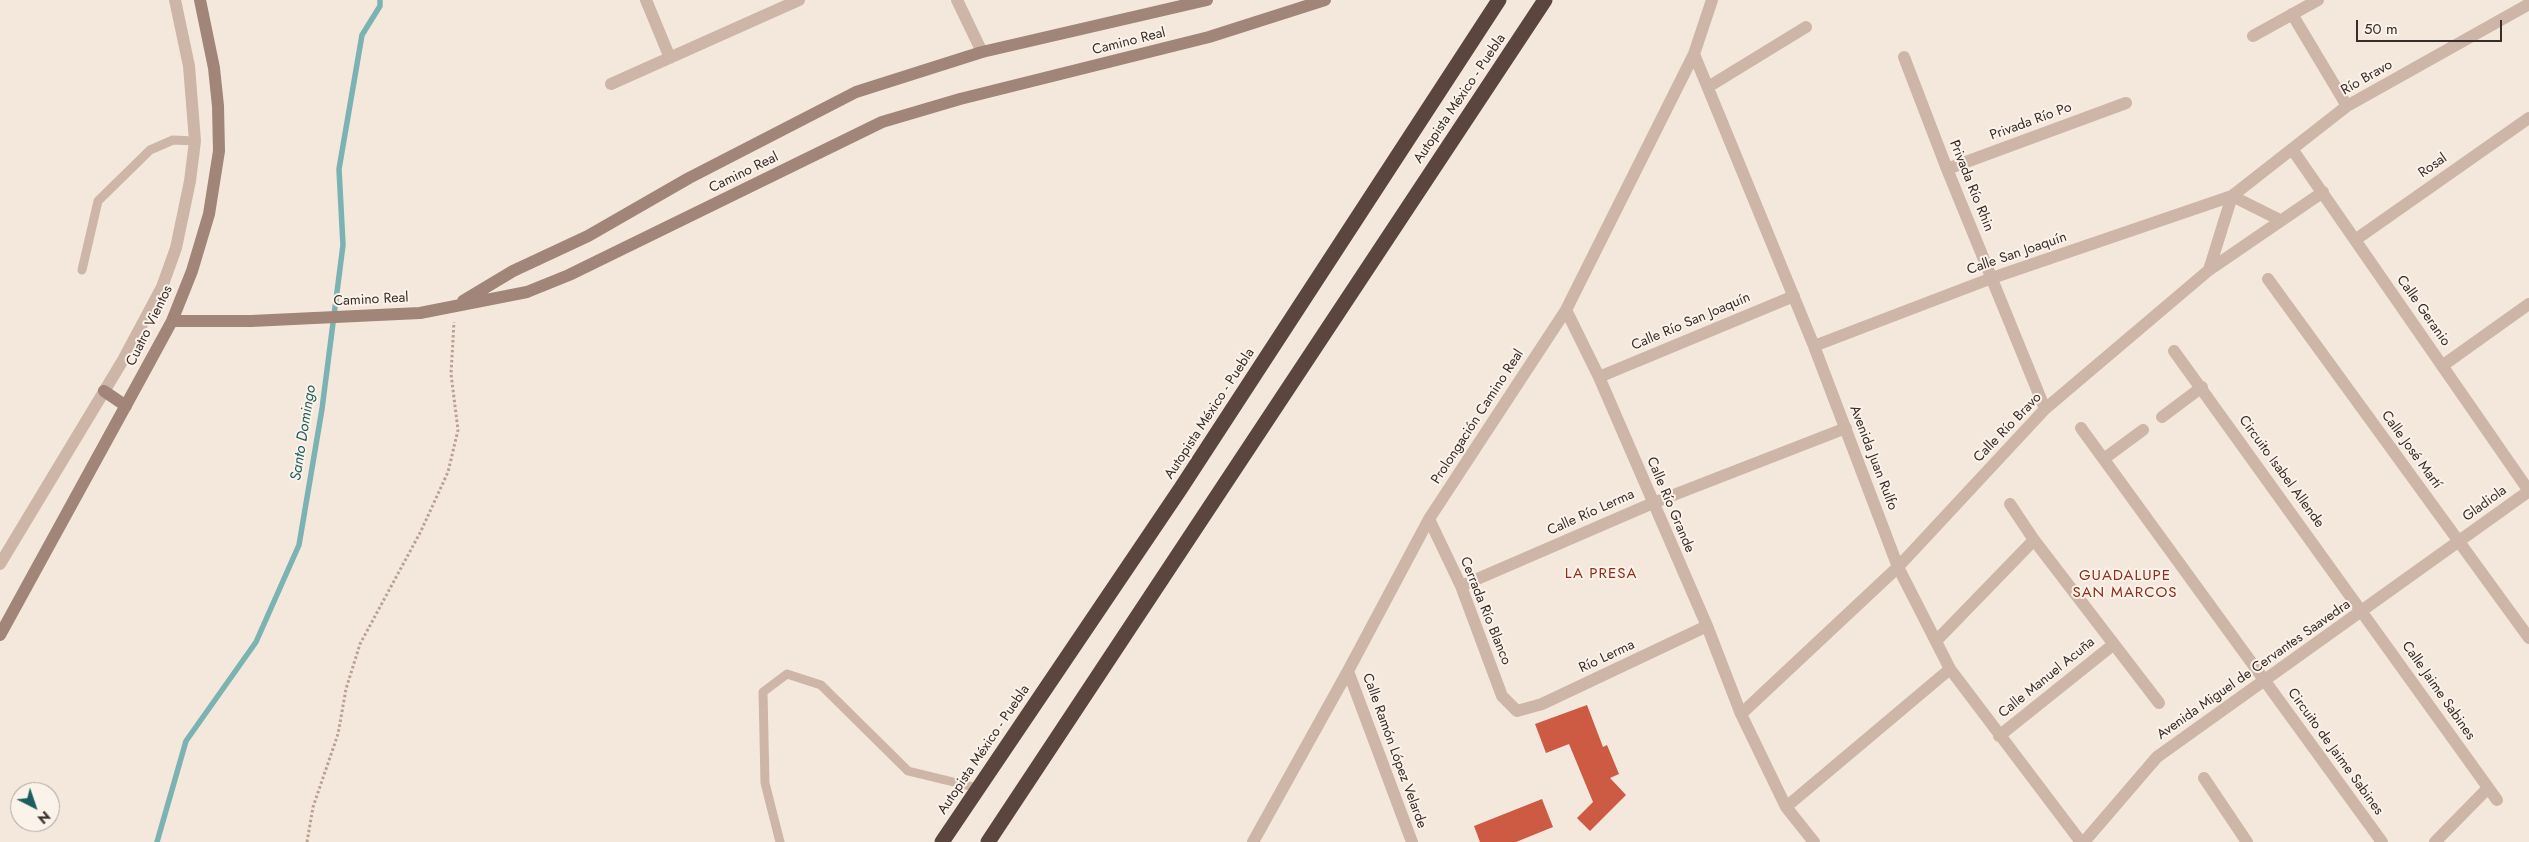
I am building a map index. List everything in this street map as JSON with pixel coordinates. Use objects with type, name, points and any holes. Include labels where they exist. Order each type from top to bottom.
[{"type":"highway","name":"Autopista México - Puebla","points":[[942,842],[1181,488],[1500,0]]},
{"type":"highway","name":"Autopista México - Puebla","points":[[988,842],[1546,0]]},
{"type":"street","name":"Cuatro Vientos","points":[[0,564],[146,320],[162,287],[176,248],[190,181],[195,141],[189,66],[175,0]]},
{"type":"street","name":"Cuatro Vientos","points":[[0,635],[172,321],[192,271],[209,214],[219,151],[218,106],[214,68],[200,0]]},
{"type":"street","points":[[646,0],[670,58]]},
{"type":"street","points":[[611,84],[800,0]]},
{"type":"street","points":[[957,0],[982,52]]},
{"type":"street","points":[[455,306],[513,271],[588,236],[689,178],[856,92],[982,52],[1208,0]]},
{"type":"street","name":"Camino Real","points":[[172,321],[251,321],[420,312],[526,292],[569,275],[882,122],[960,99],[1209,37],[1324,0]]},
{"type":"street","name":"Prolongación Camino Real","points":[[1252,842],[1348,671],[1429,519],[1566,310],[1694,54],[1712,0]]},
{"type":"street","points":[[2253,36],[2318,0]]},
{"type":"street","name":"Río Bravo","points":[[2232,196],[2347,106],[2529,4]]},
{"type":"street","points":[[2292,14],[2347,106]]},
{"type":"street","points":[[1708,87],[1806,27]]},
{"type":"street","name":"Avenida Juan Rulfo","points":[[1694,54],[1814,346],[1898,568],[1950,668],[1999,736],[2082,842]]},
{"type":"street","name":"Privada Río Rhin","points":[[1904,57],[1947,170],[2045,409]]},
{"type":"street","name":"Privada Río Po","points":[[1947,170],[2126,103]]},
{"type":"street","name":"Rosal","points":[[2355,240],[2529,118]]},
{"type":"street","name":"Calle Geranio","points":[[2292,148],[2529,491]]},
{"type":"street","name":"Calle Río Bravo","points":[[1741,714],[1898,568],[2045,409],[2209,270],[2323,192]]},
{"type":"street","points":[[2209,270],[2232,196],[2280,220]]},
{"type":"street","name":"Calle San Joaquín","points":[[1814,346],[1992,278],[2232,196]]},
{"type":"street","name":"Calle José Martí","points":[[2268,279],[2529,638]]},
{"type":"street","name":"Calle Río San Joaquín","points":[[1599,377],[1794,296]]},
{"type":"street","points":[[2442,366],[2529,304]]},
{"type":"street","name":"Calle Río Grande","points":[[1566,310],[1599,377],[1707,626],[1741,714],[1786,806],[1814,842]]},
{"type":"street","name":"Circuito Isabel Allende","points":[[2174,350],[2363,611]]},
{"type":"street","points":[[2162,417],[2202,387]]},
{"type":"street","points":[[104,391],[126,406]]},
{"type":"street","name":"Calle Río Lerma","points":[[1461,586],[1653,503],[1846,428]]},
{"type":"street","points":[[2081,428],[2105,458],[2264,680]]},
{"type":"street","points":[[2105,458],[2143,430]]},
{"type":"street","name":"Gladiola","points":[[2460,542],[2529,491]]},
{"type":"street","points":[[2010,504],[2034,540],[2159,703]]},
{"type":"street","name":"Cerrada Río Blanco","points":[[1429,519],[1461,586],[1502,696],[1517,711]]},
{"type":"street","points":[[1936,642],[2034,540]]},
{"type":"street","name":"Avenida Miguel de Cervantes Saavedra","points":[[2082,842],[2157,757],[2460,542]]},
{"type":"street","name":"Calle Jaime Sabines","points":[[2363,611],[2497,800]]},
{"type":"street","name":"Río Lerma","points":[[1517,711],[1542,704],[1707,626]]},
{"type":"street","name":"Calle Manuel Acuña","points":[[1999,736],[2114,644]]},
{"type":"street","points":[[1786,806],[1950,668]]},
{"type":"street","name":"Calle Ramón López Velarde","points":[[1348,671],[1412,842]]},
{"type":"street","name":"Circuito de Jaime Sabines","points":[[2264,680],[2382,842]]},
{"type":"street","points":[[2204,778],[2247,842]]},
{"type":"street","points":[[2435,842],[2488,788]]},
{"type":"lane","points":[[82,270],[98,201],[150,150],[173,140],[195,141]]},
{"type":"lane","points":[[780,842],[765,783],[763,692],[787,674],[821,685],[908,771],[978,788]]},
{"type":"path","points":[[306,842],[313,807],[338,734],[346,689],[360,644],[421,531],[448,472],[458,430],[451,374],[455,306]]},
{"type":"building","points":[[1587,705],[1603,747],[1607,745],[1619,774],[1610,778],[1626,795],[1590,831],[1577,818],[1593,802],[1569,744],[1546,753],[1535,724]]},
{"type":"building","points":[[1542,799],[1553,827],[1516,842],[1480,842],[1474,826]]},
{"type":"waterway","name":"Santo Domingo","points":[[157,842],[186,741],[256,642],[299,545],[322,409],[343,245],[339,169],[362,35],[380,6],[380,0]]},
{"type":"district","name":"LA PRESA","points":[[1601,574]]},
{"type":"district","name":"GUADALUPE SAN MARCOS","points":[[2125,584]]}]
